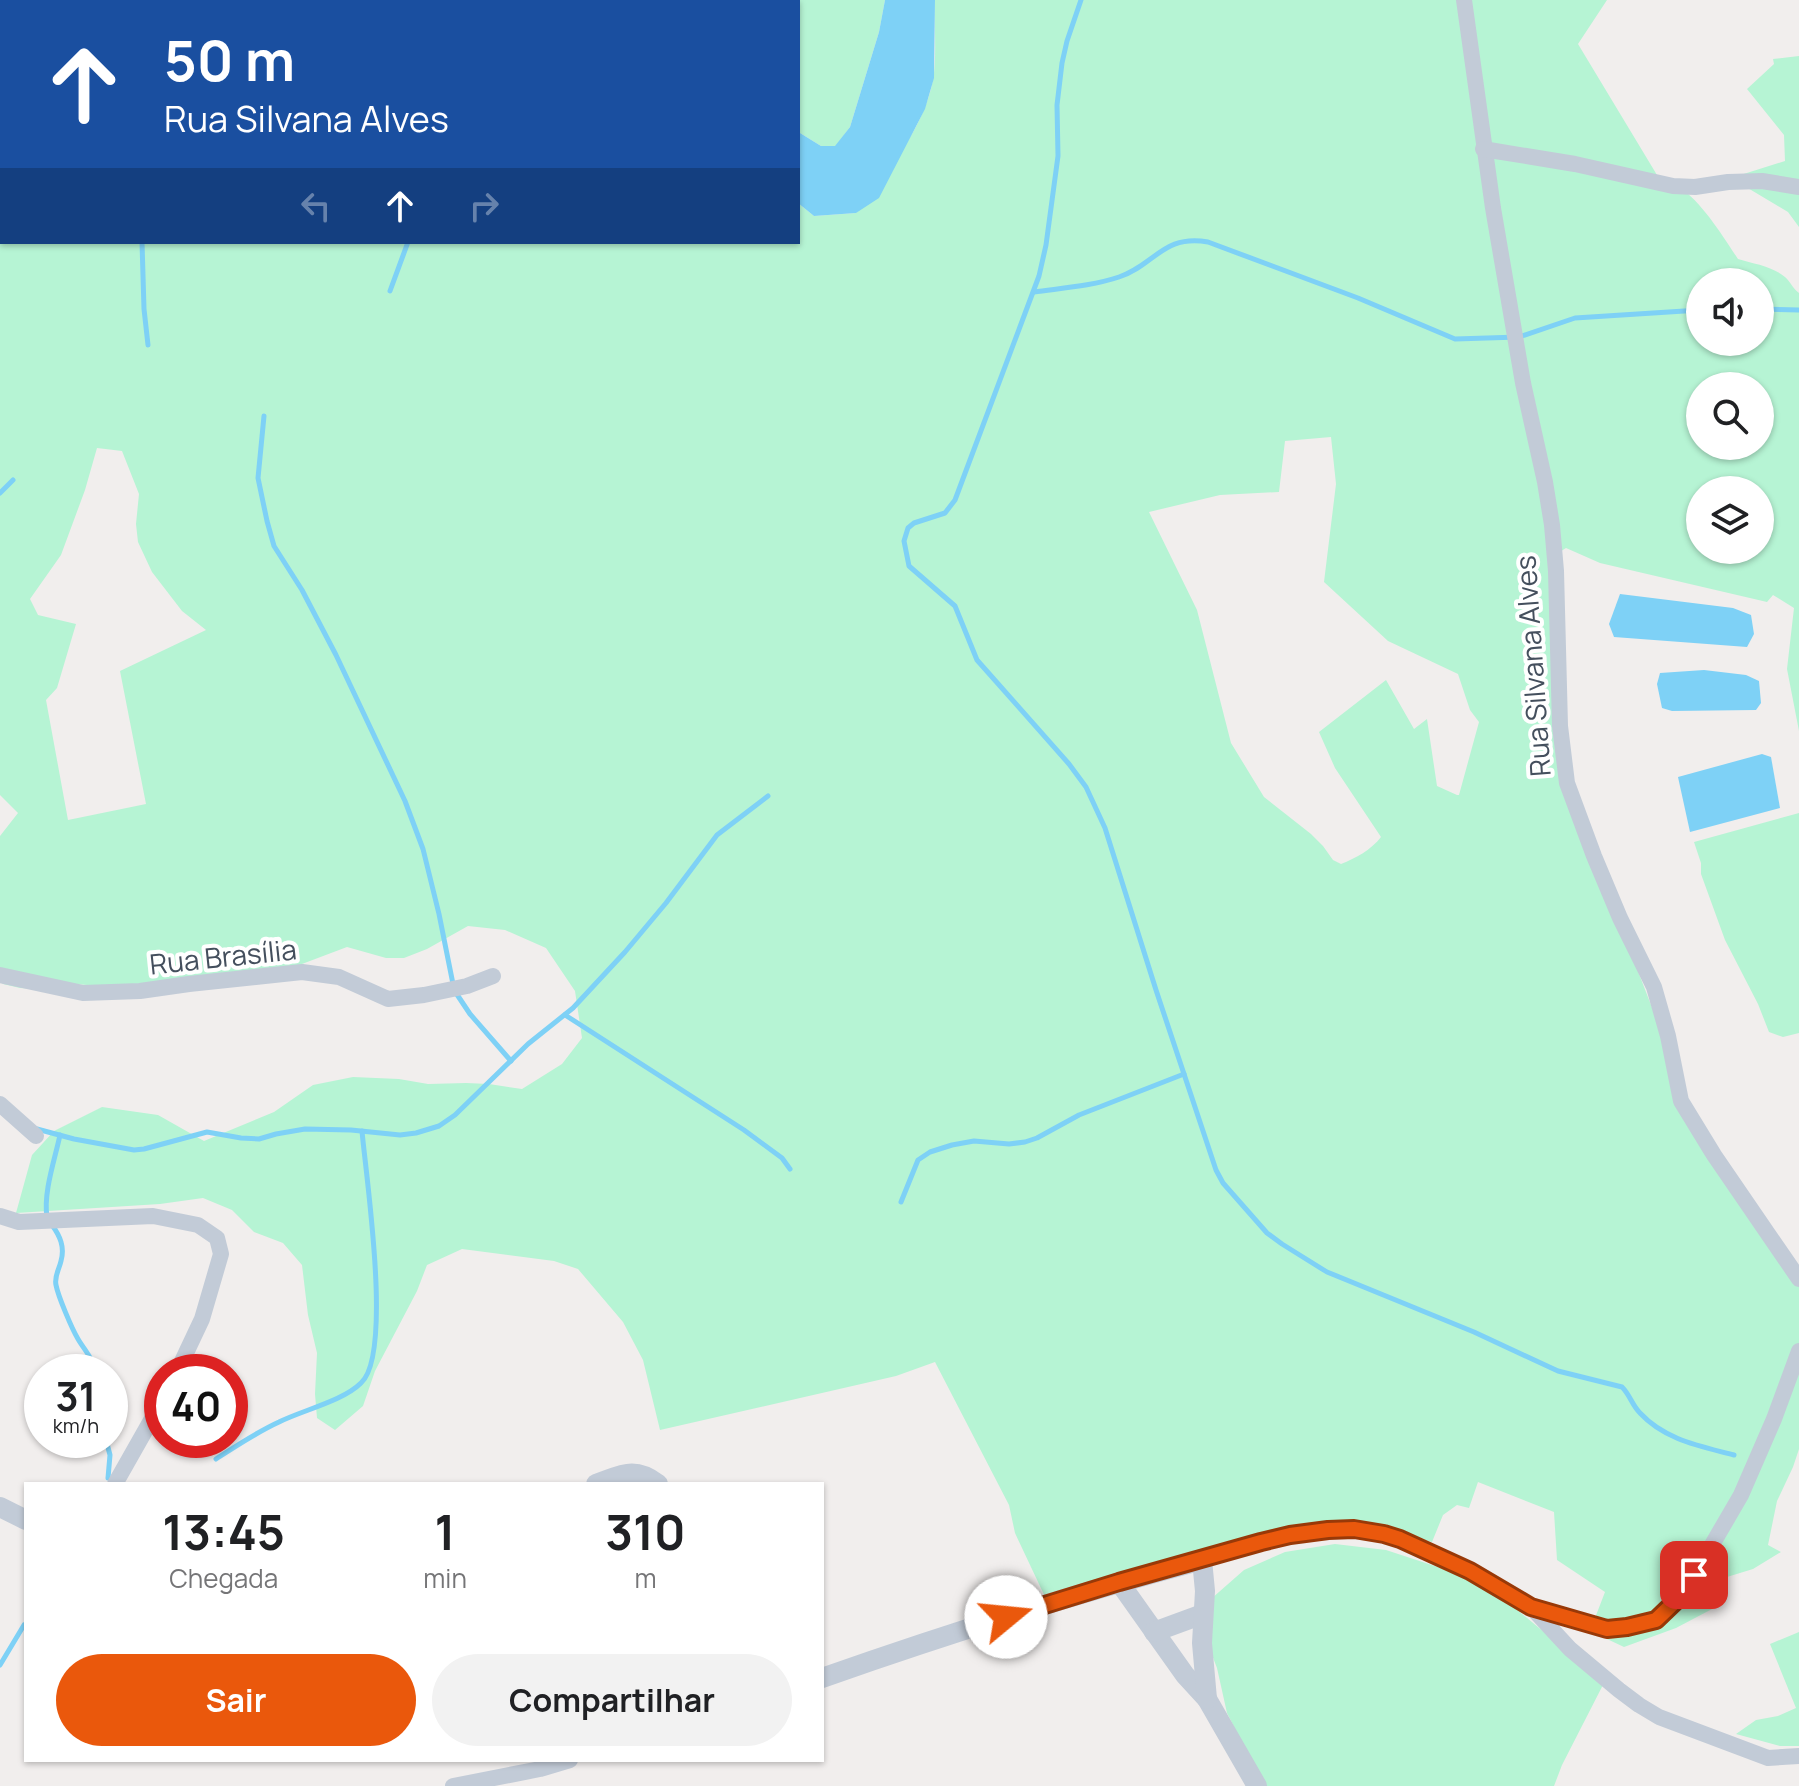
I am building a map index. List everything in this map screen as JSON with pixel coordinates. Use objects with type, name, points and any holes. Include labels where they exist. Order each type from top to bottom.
[{"type":"street","name":"Rua Silvana Alves","points":[[1464,0],[1483,149],[1523,383],[1552,525],[1560,726],[1567,783],[1620,918],[1654,987],[1681,1101],[1799,1279]]},
{"type":"street","points":[[1483,149],[1575,164],[1673,186],[1762,181],[1799,187]]},
{"type":"street","name":"Rua Brasília","points":[[0,975],[83,993],[140,991],[302,972],[339,977],[388,999],[467,986],[493,976]]},
{"type":"street","points":[[0,1104],[36,1136]]},
{"type":"street","points":[[0,1216],[19,1222],[153,1216],[198,1225],[217,1238],[221,1254],[202,1319],[185,1354]]},
{"type":"street","points":[[824,1677],[1119,1582],[1290,1535],[1328,1530],[1354,1529],[1384,1534],[1447,1559],[1531,1607],[1607,1629],[1656,1620],[1684,1593],[1741,1495],[1799,1351]]},
{"type":"street","points":[[116,1482],[144,1433]]},
{"type":"street","points":[[602,1482],[630,1473],[647,1476],[655,1482]]},
{"type":"street","points":[[0,1507],[24,1519]]},
{"type":"street","points":[[1202,1560],[1205,1591],[1202,1643],[1207,1699]]},
{"type":"street","points":[[1119,1582],[1185,1675],[1207,1699],[1257,1786]]},
{"type":"street","points":[[1531,1607],[1570,1649],[1619,1690],[1659,1717],[1768,1758],[1799,1756]]},
{"type":"street","points":[[1154,1632],[1203,1614]]},
{"type":"street","points":[[453,1786],[563,1762]]},
{"type":"green space","points":[[800,0],[885,0],[879,32],[850,127],[835,147],[821,146],[800,133]]},
{"type":"green space","points":[[935,0],[1607,0],[1578,44],[1660,180],[1678,186],[1695,201],[1738,259],[1769,268],[1686,268],[1686,356],[1774,356],[1774,270],[1799,293],[1799,731],[1787,669],[1794,608],[1773,595],[1767,602],[1600,563],[1566,548],[1558,553],[1557,727],[1580,821],[1668,1049],[1683,1111],[1799,1268],[1799,1449],[1777,1501],[1768,1545],[1781,1552],[1753,1569],[1727,1577],[1714,1608],[1676,1628],[1624,1647],[1590,1631],[1605,1592],[1557,1560],[1554,1512],[1478,1482],[1469,1508],[1457,1505],[1443,1515],[1432,1542],[1381,1528],[1329,1523],[1047,1601],[1015,1533],[1009,1505],[935,1362],[896,1376],[660,1430],[643,1360],[623,1322],[578,1269],[554,1261],[462,1249],[427,1265],[417,1291],[375,1371],[363,1406],[335,1430],[317,1418],[317,1353],[308,1315],[302,1265],[283,1243],[254,1232],[232,1210],[203,1198],[160,1204],[16,1213],[32,1155],[54,1131],[102,1107],[158,1115],[204,1141],[274,1112],[313,1085],[353,1077],[428,1084],[489,1084],[522,1089],[562,1064],[582,1038],[575,991],[546,948],[505,930],[468,926],[404,958],[386,958],[347,947],[294,967],[120,988],[76,984],[54,990],[3,984],[0,980],[0,836],[18,813],[0,795],[0,244],[800,244],[800,205],[814,216],[856,213],[912,134],[933,80]],"holes":[[[1331,437],[1336,484],[1324,582],[1388,641],[1458,674],[1470,710],[1479,722],[1459,795],[1437,786],[1427,719],[1414,729],[1386,680],[1319,732],[1335,768],[1381,837],[1363,853],[1341,864],[1333,860],[1311,834],[1264,797],[1231,743],[1197,610],[1149,512],[1220,495],[1279,492],[1285,441]],[[97,448],[122,451],[139,494],[138,542],[152,572],[182,611],[206,630],[120,671],[146,804],[68,820],[46,700],[57,688],[76,624],[38,615],[30,599],[61,555]]]},
{"type":"green space","points":[[1799,56],[1799,227],[1788,212],[1731,178],[1785,161],[1784,135],[1747,89],[1774,64],[1773,59]]},
{"type":"green space","points":[[1799,813],[1799,1033],[1783,1037],[1769,1032],[1725,940],[1701,874],[1694,842]]},
{"type":"green space","points":[[1335,1544],[1386,1550],[1453,1572],[1510,1604],[1606,1679],[1554,1786],[1264,1786],[1227,1713],[1217,1668],[1202,1629],[1211,1599],[1244,1570],[1285,1552]]},
{"type":"green space","points":[[1799,1632],[1799,1746],[1780,1746],[1736,1734],[1756,1720],[1778,1716],[1796,1708],[1770,1644]]},
{"type":"water","points":[[885,0],[935,0],[934,78],[925,109],[879,198],[856,213],[814,216],[800,205],[800,133],[821,146],[835,146],[850,127],[879,32]]},
{"type":"water","points":[[1620,594],[1733,608],[1751,615],[1754,634],[1747,647],[1614,637],[1609,624]]},
{"type":"water","points":[[1704,670],[1746,675],[1759,681],[1761,703],[1756,710],[1672,711],[1662,708],[1657,684],[1660,673]]},
{"type":"water","points":[[1762,754],[1771,757],[1780,808],[1690,832],[1678,777]]},
{"type":"waterway","points":[[1081,0],[1062,63],[1057,105],[1058,156],[1039,276],[955,500],[945,513],[908,528],[904,541],[909,566],[955,606],[977,660],[1086,787],[1105,828],[1216,1170],[1223,1183],[1267,1233],[1327,1272],[1474,1332],[1558,1371],[1622,1387],[1640,1413],[1660,1430],[1684,1441],[1734,1455]]},
{"type":"waterway","points":[[1034,292],[1088,285],[1119,277],[1170,246],[1193,241],[1208,242],[1358,298],[1455,339],[1519,337],[1575,318],[1686,311]]},
{"type":"waterway","points":[[142,244],[148,345]]},
{"type":"waterway","points":[[390,291],[407,244]]},
{"type":"waterway","points":[[1774,309],[1799,310]]},
{"type":"waterway","points":[[264,416],[258,478],[274,546],[302,590],[336,655],[405,801],[423,849],[453,984]]},
{"type":"waterway","points":[[0,493],[13,480]]},
{"type":"waterway","points":[[37,1129],[134,1150],[207,1132],[259,1139],[305,1129],[400,1135],[439,1126],[455,1115],[528,1044],[573,1008],[666,903],[717,835],[768,796]]},
{"type":"waterway","points":[[456,993],[511,1061]]},
{"type":"waterway","points":[[565,1015],[744,1130],[782,1158],[790,1169]]},
{"type":"waterway","points":[[901,1202],[918,1160],[930,1152],[974,1141],[1025,1142],[1079,1115],[1184,1074]]},
{"type":"waterway","points":[[216,1459],[271,1426],[344,1395],[361,1383],[370,1366],[375,1338],[375,1263],[362,1131]]},
{"type":"waterway","points":[[47,1217],[48,1187],[60,1135]]},
{"type":"waterway","points":[[52,1225],[62,1246],[57,1290],[72,1328],[88,1354]]},
{"type":"waterway","points":[[108,1478],[110,1458]]},
{"type":"waterway","points":[[0,1665],[24,1625]]},
{"type":"route","points":[[1006,1617],[1261,1542],[1328,1530],[1354,1529],[1400,1539],[1447,1559],[1531,1607],[1607,1629],[1656,1620],[1684,1593],[1694,1575]]}]
